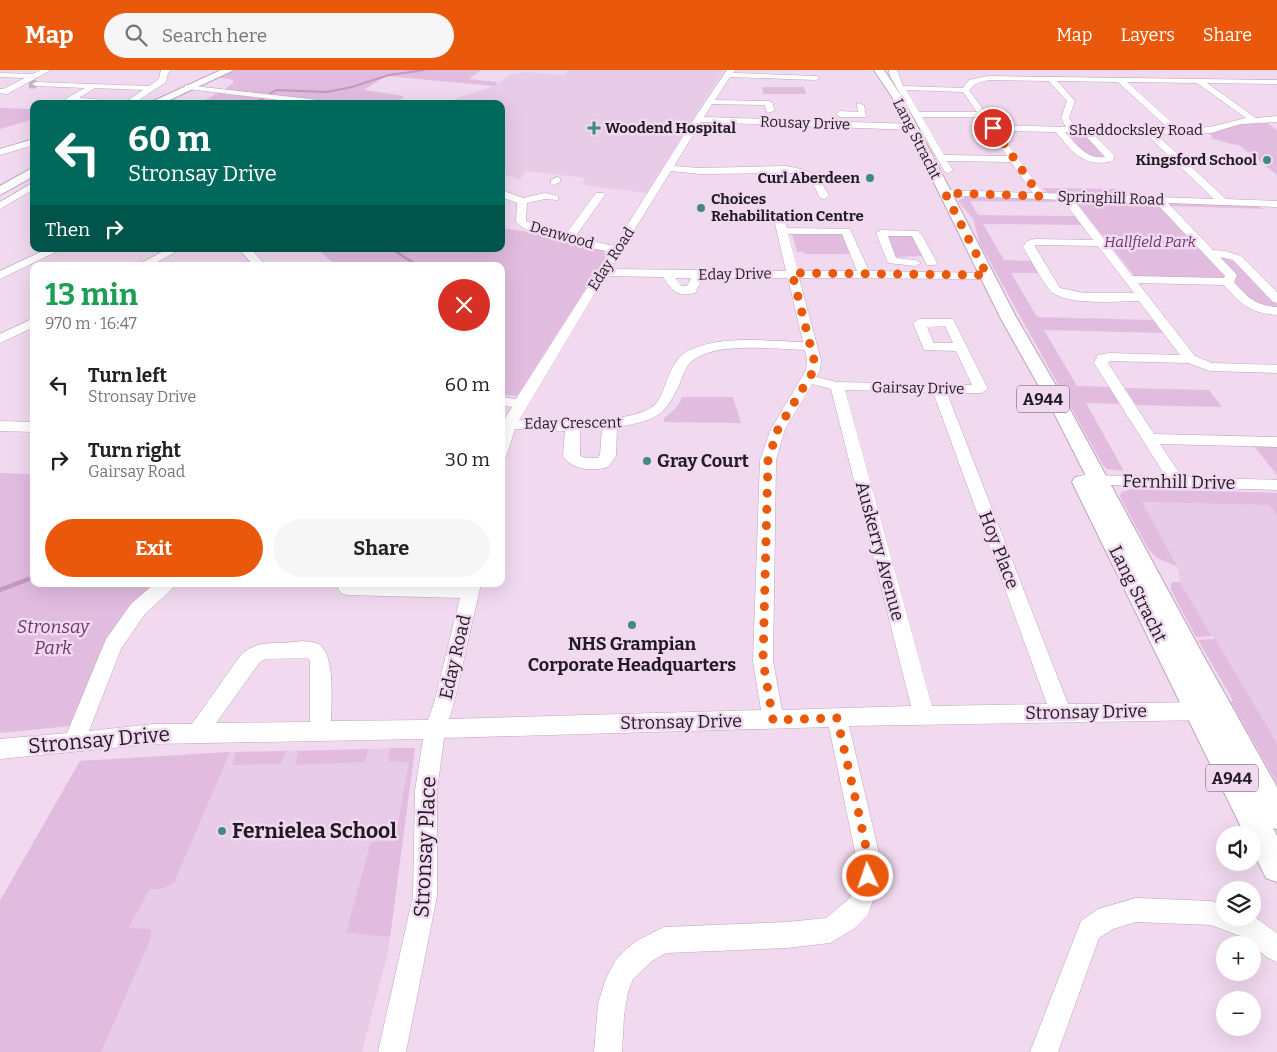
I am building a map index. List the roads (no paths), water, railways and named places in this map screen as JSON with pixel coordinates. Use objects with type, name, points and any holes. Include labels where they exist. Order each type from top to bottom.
[{"type":"main road","points":[[160,100],[229,70]]},
{"type":"main road","name":"Lang Stracht","points":[[879,70],[897,97],[1008,316],[1050,416],[1089,480],[1209,711],[1277,867]]},
{"type":"main road","points":[[0,191],[30,178]]},
{"type":"main road","name":"Lang Stracht","points":[[1209,711],[1277,815]]},
{"type":"street","points":[[0,90],[4,92],[27,83],[47,70]]},
{"type":"street","points":[[133,100],[163,80],[164,72],[167,70]]},
{"type":"street","points":[[893,70],[948,170]]},
{"type":"street","points":[[981,70],[988,78]]},
{"type":"street","points":[[730,72],[753,78],[816,78]]},
{"type":"street","name":"Eday Road","points":[[505,438],[509,424],[521,404],[698,119],[730,72]]},
{"type":"street","points":[[1094,79],[1092,76],[1102,72],[1111,72],[1129,74],[1142,80]]},
{"type":"street","points":[[1259,74],[1275,83]]},
{"type":"street","points":[[0,75],[27,83],[150,88]]},
{"type":"street","points":[[726,96],[755,97],[753,78]]},
{"type":"street","points":[[965,90],[972,82],[988,78],[1275,83]]},
{"type":"street","points":[[1050,78],[1071,101],[1070,107],[1064,113],[1064,118],[1072,130]]},
{"type":"street","points":[[1119,79],[1177,132]]},
{"type":"street","points":[[1199,81],[1252,119]]},
{"type":"street","points":[[70,100],[94,86]]},
{"type":"street","points":[[188,87],[306,100]]},
{"type":"street","points":[[902,88],[965,90]]},
{"type":"street","points":[[965,90],[1040,196]]},
{"type":"street","points":[[136,98],[167,96]]},
{"type":"street","points":[[710,102],[739,107],[769,103],[770,111]]},
{"type":"street","points":[[834,124],[831,114],[863,114],[860,104]]},
{"type":"street","points":[[917,114],[983,115]]},
{"type":"street","name":"Rousay Drive","points":[[698,119],[912,127]]},
{"type":"street","name":"Sheddocksley Road","points":[[993,128],[1177,132],[1200,131],[1252,119],[1277,120]]},
{"type":"street","points":[[1059,130],[1081,155],[1088,159],[1100,161],[1110,159],[1109,155],[1085,130]]},
{"type":"street","points":[[1148,131],[1223,202]]},
{"type":"street","points":[[0,152],[30,143]]},
{"type":"street","points":[[942,158],[1014,159]]},
{"type":"street","points":[[668,168],[700,171],[800,171],[811,175],[818,181],[824,196]]},
{"type":"street","points":[[0,206],[30,179]]},
{"type":"street","points":[[522,201],[552,189]]},
{"type":"street","name":"Springhill Road","points":[[945,193],[1261,203],[1275,208]]},
{"type":"street","name":"Denwood","points":[[505,195],[522,201],[521,222],[532,228],[617,250]]},
{"type":"street","points":[[569,238],[600,195]]},
{"type":"street","points":[[1066,196],[1190,359]]},
{"type":"street","points":[[1159,200],[1231,275],[1227,282]]},
{"type":"street","points":[[773,720],[763,661],[768,460],[778,429],[814,370],[811,346],[779,219]]},
{"type":"street","points":[[782,231],[846,231],[864,274]]},
{"type":"street","points":[[1101,243],[1035,242],[1031,243],[1029,247],[1056,290],[1060,293],[1071,296],[1143,297]]},
{"type":"street","points":[[0,275],[50,252]]},
{"type":"street","points":[[150,262],[169,252]]},
{"type":"street","points":[[248,252],[256,262]]},
{"type":"street","points":[[1210,253],[1225,254],[1236,258],[1277,299]]},
{"type":"street","name":"Eday Drive","points":[[603,272],[666,274],[678,290],[685,291],[691,290],[699,274],[864,274],[933,268],[987,275]]},
{"type":"street","points":[[1129,279],[1227,282],[1249,306],[1262,311],[1277,311]]},
{"type":"street","points":[[0,339],[30,324]]},
{"type":"street","name":"Eday Crescent","points":[[509,424],[610,424],[630,422],[646,417],[660,408],[666,400],[682,361],[698,351],[716,347],[811,346]]},
{"type":"street","name":"Gairsay Drive","points":[[808,380],[837,386],[981,389],[961,346]]},
{"type":"street","points":[[1177,482],[1101,361],[1103,358],[1110,356],[1190,359],[1210,367],[1277,369]]},
{"type":"street","name":"Auskerry Avenue","points":[[837,386],[924,716]]},
{"type":"street","name":"Hoy Place","points":[[938,388],[1061,713]]},
{"type":"street","points":[[505,401],[521,404]]},
{"type":"street","points":[[573,424],[571,456],[582,464],[592,464],[603,463],[608,456],[610,424]]},
{"type":"street","points":[[0,426],[30,427]]},
{"type":"street","points":[[1149,439],[1277,442]]},
{"type":"street","name":"Fernhill Drive","points":[[1089,480],[1277,485]]},
{"type":"street","points":[[74,741],[113,645],[138,609],[163,587]]},
{"type":"street","points":[[347,588],[358,587]]},
{"type":"street","name":"Eday Road","points":[[435,729],[444,703],[472,587]]},
{"type":"street","points":[[198,733],[247,662],[262,651],[311,650],[317,654],[320,660],[322,730]]},
{"type":"street","name":"Stronsay Drive","points":[[0,749],[153,734],[1209,711]]},
{"type":"street","points":[[608,1052],[611,1002],[619,980],[631,961],[648,949],[664,940],[787,935],[830,930],[846,919],[859,906],[870,866],[854,787],[837,718]]},
{"type":"street","name":"Stronsay Place","points":[[392,1052],[426,896],[426,792],[435,729]]},
{"type":"street","points":[[1044,1052],[1090,930],[1107,918],[1136,910],[1211,912],[1248,926],[1277,949]]},
{"type":"waterway","points":[[260,100],[276,90],[327,92],[352,87],[389,75],[424,70]]},
{"type":"waterway","points":[[397,252],[412,262]]},
{"type":"waterway","points":[[0,590],[30,579]]},
{"type":"tunnel","points":[[29,84],[36,84]]},
{"type":"place","name":"Woodend Hospital","points":[[594,128]]},
{"type":"place","name":"Kingsford School","points":[[1267,160]]},
{"type":"place","name":"Curl Aberdeen","points":[[870,178]]},
{"type":"place","name":"Choices Rehabilitation Centre","points":[[701,208]]},
{"type":"place","name":"Gray Court","points":[[647,461]]},
{"type":"place","name":"NHS Grampian Corporate Headquarters","points":[[632,625]]},
{"type":"place","name":"Fernielea School","points":[[222,831]]},
{"type":"park label","name":"Hallfield Park","points":[[1150,242]]},
{"type":"park label","name":"Stronsay Park","points":[[53,637]]}]
